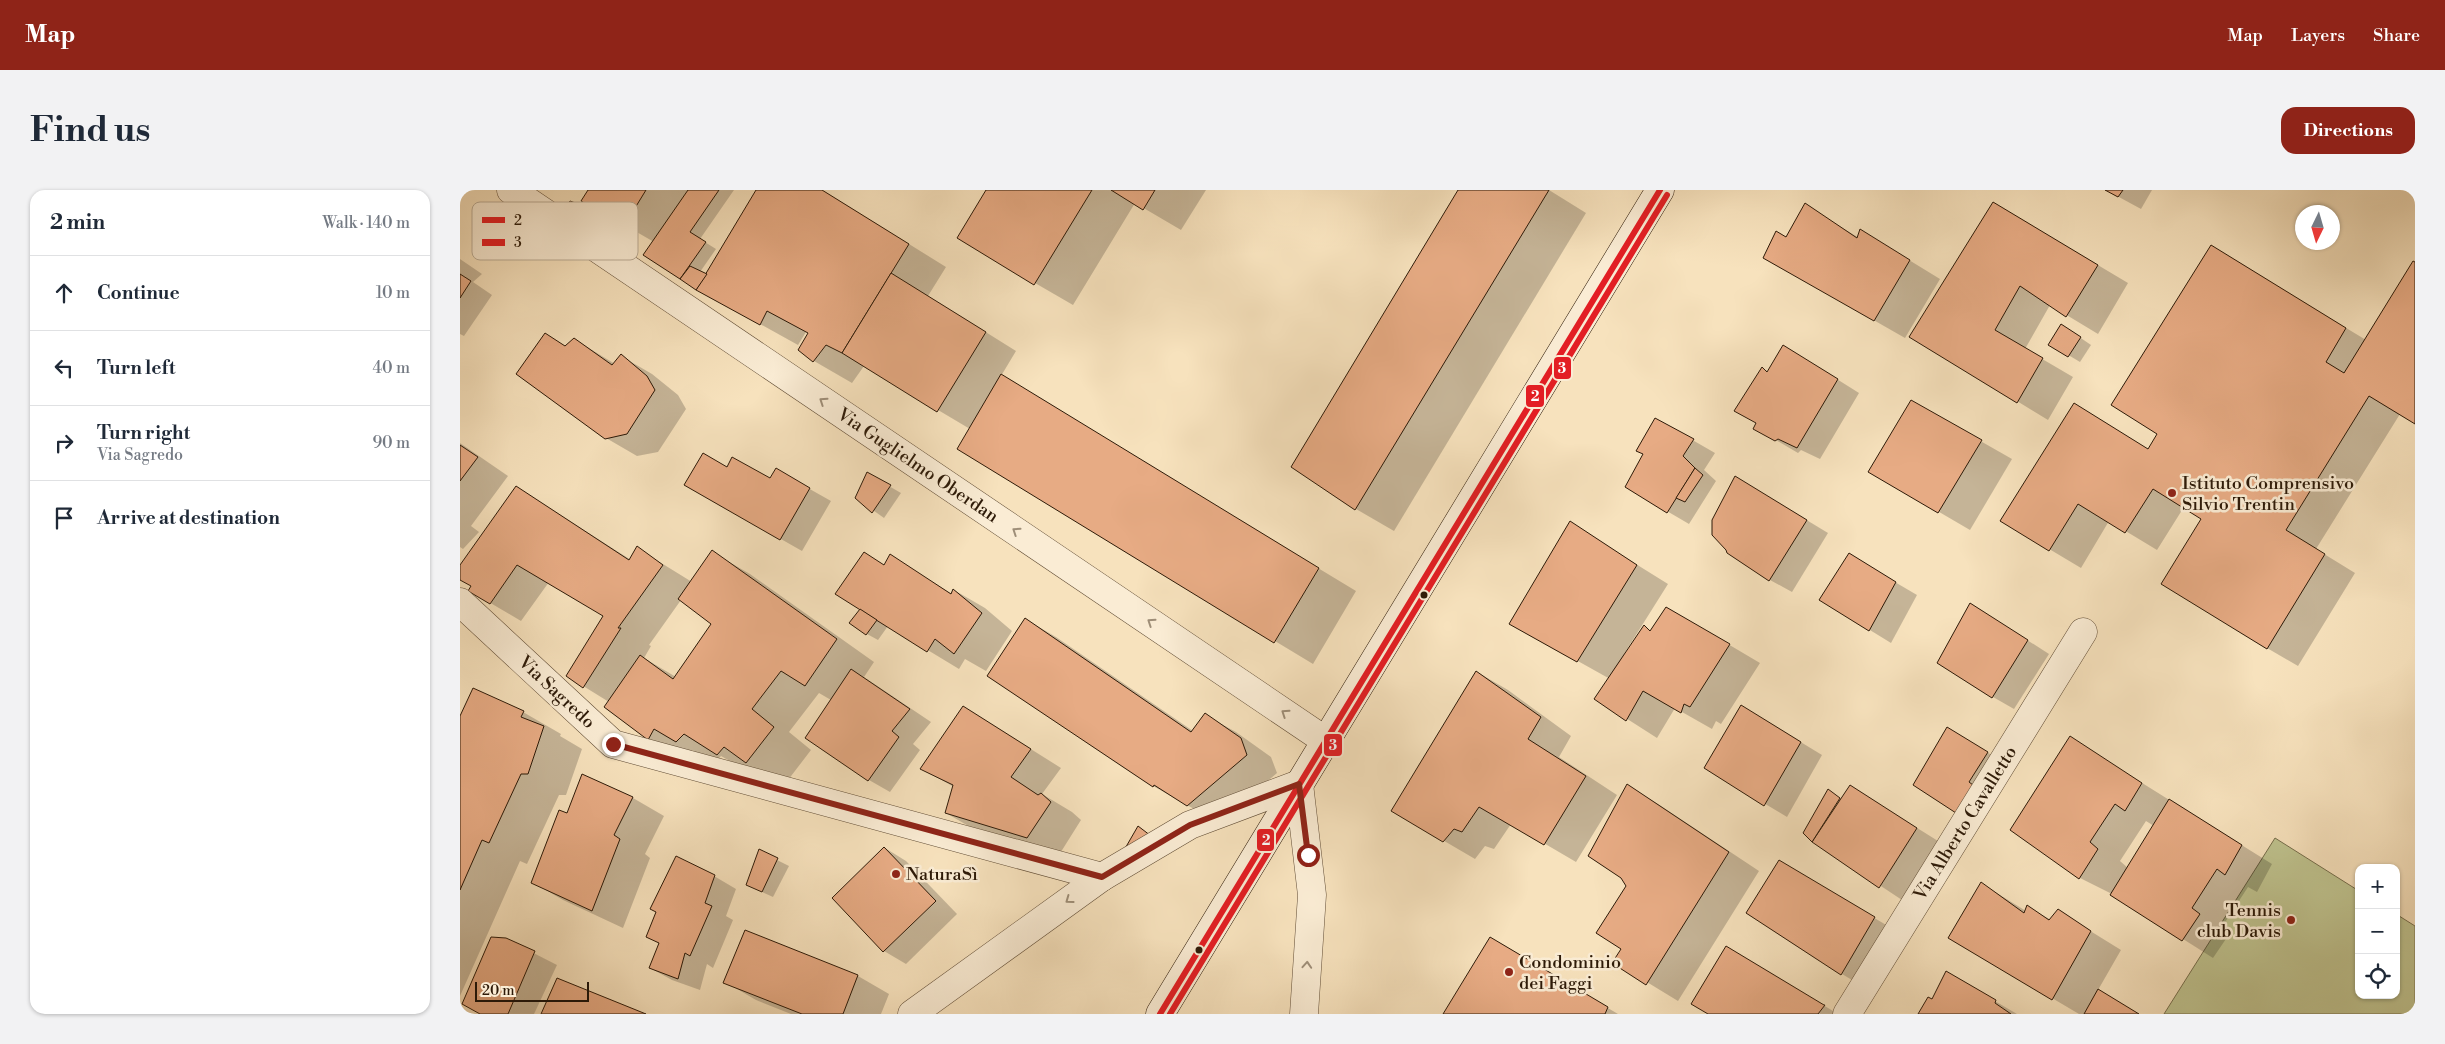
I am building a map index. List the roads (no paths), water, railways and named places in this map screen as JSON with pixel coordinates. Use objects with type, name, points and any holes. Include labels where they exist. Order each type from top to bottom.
[{"type":"street","name":"Via Guglielmo Oberdan","points":[[511,190],[529,202]]},
{"type":"street","points":[[1160,1014],[1660,190]]},
{"type":"street","name":"Via Guglielmo Oberdan","points":[[615,260],[1326,741]]},
{"type":"street","name":"Via Sagredo","points":[[460,602],[613,744],[1102,877]]},
{"type":"street","name":"Via Alberto Cavalletto","points":[[1847,1014],[2083,632]]},
{"type":"street","points":[[912,1014],[1102,877],[1190,825],[1299,784]]},
{"type":"street","points":[[1299,784],[1312,895],[1304,1014]]},
{"type":"place","name":"Istituto Comprensivo Silvio Trentin","points":[[2172,493]]},
{"type":"place","name":"NaturaSì","points":[[896,874]]},
{"type":"place","name":"Tennis club Davis","points":[[2291,920]]},
{"type":"place","name":"Condominio dei Faggi","points":[[1509,972]]}]
